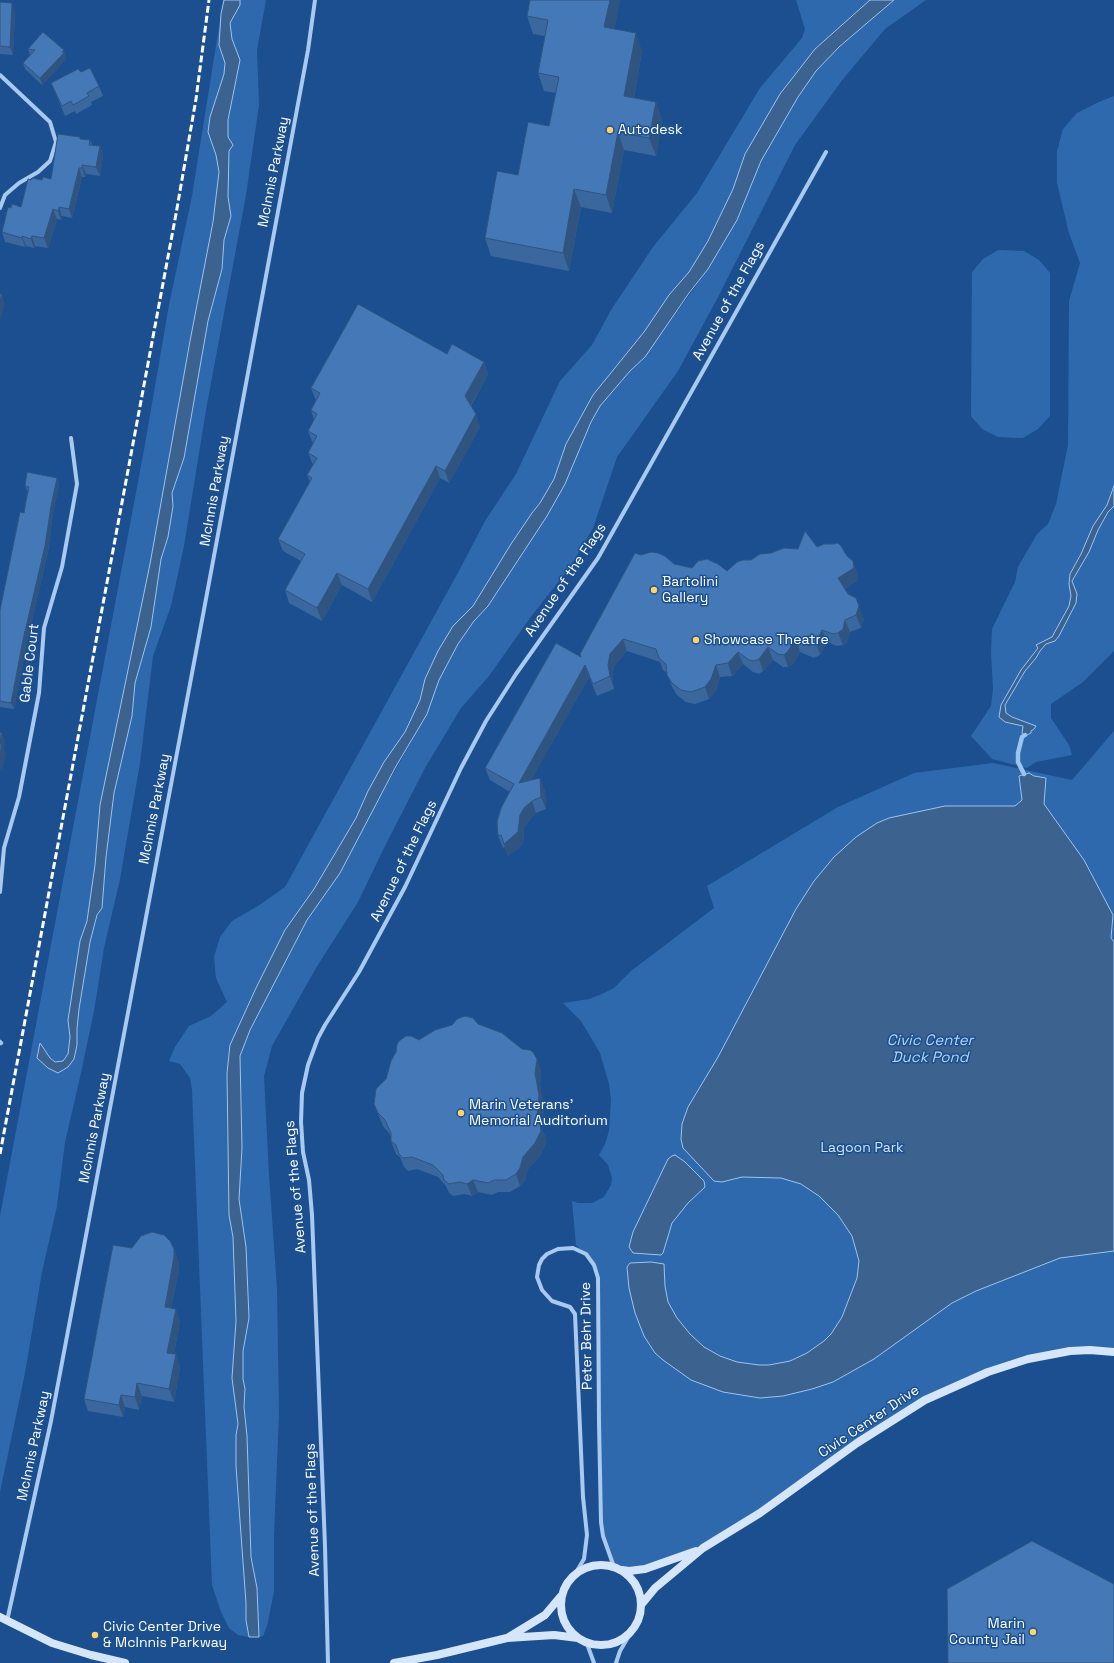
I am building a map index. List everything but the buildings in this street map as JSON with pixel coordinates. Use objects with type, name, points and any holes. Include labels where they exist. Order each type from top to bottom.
[{"type":"street","name":"McInnis Parkway","points":[[3,1619],[52,1413],[204,615],[316,0]]},
{"type":"street","points":[[0,75],[50,122],[56,142],[50,161],[38,172],[19,183],[5,195],[0,208]]},
{"type":"street","name":"Avenue of the Flags","points":[[328,1663],[312,1215],[309,1180],[303,1152],[301,1122],[302,1093],[310,1058],[325,1025],[359,972],[402,893],[461,768],[486,721],[516,674],[598,558],[826,152]]},
{"type":"street","name":"Gable Court","points":[[0,892],[4,848],[19,797],[39,693],[44,628],[62,567],[77,484],[71,438]]},
{"type":"street","name":"Peter Behr Drive","points":[[575,1574],[584,1559],[587,1535],[583,1497],[575,1314],[570,1307],[552,1301],[542,1290],[537,1277],[539,1265],[542,1259],[547,1254],[558,1249],[573,1248],[586,1254],[594,1264],[598,1278],[598,1422],[601,1522],[603,1536],[618,1568]]},
{"type":"street","name":"Civic Center Drive","points":[[641,1606],[655,1588],[703,1548],[771,1505],[884,1424],[940,1392],[988,1372],[1028,1359],[1070,1351],[1090,1350],[1114,1352]]},
{"type":"street","name":"Civic Center Drive","points":[[618,1568],[629,1571],[645,1569],[703,1548]]},
{"type":"street","points":[[507,1638],[545,1615],[558,1602],[575,1574],[590,1566],[606,1565],[618,1568],[634,1582],[638,1589],[641,1606],[637,1622],[620,1652],[616,1663]]},
{"type":"street","points":[[563,1594],[561,1602],[564,1620],[574,1634],[583,1640],[594,1663]]},
{"type":"street","points":[[3,1619],[36,1636],[72,1650],[125,1663]]},
{"type":"street","points":[[394,1663],[437,1655],[507,1638],[562,1635],[597,1644],[613,1643],[627,1635],[633,1629]]},
{"type":"green space","points":[[240,0],[266,0],[257,50],[259,105],[246,195],[206,410],[184,546],[171,606],[153,656],[140,763],[120,879],[104,948],[94,1011],[65,1142],[57,1206],[42,1272],[25,1373],[0,1492],[0,1216],[144,450],[169,305],[192,196],[221,14],[219,45],[225,63],[224,74],[208,132],[216,155],[219,172],[213,222],[150,564],[100,805],[95,865],[87,921],[80,941],[68,1020],[70,1037],[68,1054],[63,1061],[55,1062],[50,1058],[40,1043],[37,1057],[48,1068],[68,1067],[74,1059],[77,1045],[79,1009],[90,942],[97,917],[102,907],[106,857],[114,793],[132,716],[135,683],[151,627],[161,559],[168,537],[173,506],[172,494],[184,458],[208,321],[222,269],[224,240],[231,216],[228,198],[228,120],[240,60],[232,39],[229,22],[240,5]]},
{"type":"green space","points":[[796,0],[870,0],[815,49],[745,154],[733,189],[708,241],[689,272],[669,295],[644,332],[593,395],[566,444],[554,479],[540,503],[511,544],[473,606],[453,626],[425,679],[420,700],[405,732],[384,762],[368,791],[356,818],[314,889],[285,930],[230,1045],[227,1073],[229,1215],[233,1237],[236,1321],[232,1378],[238,1424],[236,1435],[246,1620],[249,1637],[238,1635],[229,1628],[221,1612],[212,1585],[192,1090],[190,1078],[180,1064],[169,1061],[175,1047],[189,1026],[211,1016],[227,1002],[216,978],[214,957],[220,937],[232,921],[258,906],[285,887],[485,521],[516,474],[560,381],[592,345],[611,310],[653,247],[697,193],[760,88],[802,38],[805,29]]},
{"type":"green space","points":[[894,0],[926,0],[885,29],[843,79],[795,145],[717,299],[678,371],[617,457],[593,528],[570,567],[530,618],[489,676],[461,708],[425,768],[358,902],[316,968],[272,1046],[264,1076],[277,1289],[279,1414],[274,1536],[274,1592],[267,1626],[263,1636],[259,1637],[257,1588],[251,1557],[247,1436],[244,1407],[245,1389],[243,1379],[243,1351],[249,1318],[246,1247],[239,1199],[242,1148],[240,1056],[250,1030],[307,920],[322,899],[427,714],[439,680],[458,644],[474,621],[488,606],[547,516],[565,484],[591,422],[600,406],[630,371],[643,359],[708,269],[737,220],[761,161],[798,97],[816,71],[839,47]]},
{"type":"green space","points":[[1114,96],[1114,486],[1107,505],[1114,506],[1114,651],[1083,682],[1051,704],[1051,718],[1069,745],[1072,755],[1036,762],[1027,768],[992,759],[971,736],[991,706],[993,689],[991,652],[992,629],[1015,582],[1018,567],[1037,534],[1048,524],[1056,504],[1068,445],[1069,301],[1080,263],[1069,233],[1057,183],[1057,151],[1063,129],[1077,113]]},
{"type":"green space","points":[[998,250],[1024,251],[1039,260],[1050,273],[1050,416],[1038,429],[1023,438],[998,437],[982,429],[971,416],[972,272],[983,259]]},
{"type":"green space","name":"Lagoon Park","points":[[1114,731],[1114,1352],[1049,1354],[940,1392],[703,1548],[645,1569],[622,1570],[614,1567],[603,1536],[598,1278],[594,1265],[576,1245],[572,1201],[578,1203],[592,1203],[604,1197],[611,1185],[612,1178],[608,1165],[599,1155],[605,1144],[609,1131],[611,1100],[609,1084],[600,1053],[581,1021],[563,1003],[589,999],[614,988],[631,971],[714,908],[707,886],[838,807],[914,773],[993,763],[1072,780]]},
{"type":"water","points":[[224,0],[240,0],[240,5],[230,23],[232,39],[240,60],[228,120],[228,137],[233,145],[229,151],[228,197],[231,216],[224,240],[222,269],[208,321],[184,458],[172,493],[173,506],[168,537],[161,559],[151,627],[135,683],[132,716],[114,793],[106,857],[102,908],[97,915],[90,942],[79,1009],[77,1045],[74,1059],[68,1067],[58,1073],[48,1068],[37,1058],[40,1043],[50,1058],[55,1062],[63,1061],[68,1054],[70,1037],[68,1020],[80,941],[87,921],[95,865],[100,805],[150,564],[213,222],[219,172],[216,155],[208,132],[210,117],[224,74],[225,63],[219,45],[221,14]]},
{"type":"water","points":[[870,0],[894,0],[839,47],[816,71],[798,97],[761,161],[737,220],[708,269],[689,293],[645,357],[630,371],[600,406],[591,422],[565,484],[547,516],[488,606],[474,621],[458,644],[439,680],[427,714],[395,768],[340,873],[307,920],[250,1030],[240,1056],[242,1148],[239,1199],[246,1247],[249,1318],[243,1351],[243,1379],[245,1389],[244,1407],[247,1436],[251,1557],[257,1588],[259,1637],[249,1637],[246,1620],[236,1466],[236,1435],[238,1424],[232,1378],[236,1321],[233,1237],[229,1215],[227,1073],[230,1045],[285,930],[314,889],[356,818],[368,791],[384,762],[405,732],[420,700],[425,679],[438,651],[453,626],[473,606],[511,544],[540,503],[554,479],[566,444],[593,395],[644,332],[669,295],[689,272],[708,241],[733,189],[745,154],[780,94],[815,49]]},
{"type":"water","points":[[1114,486],[1114,506],[1108,512],[1098,530],[1089,552],[1072,581],[1077,594],[1076,603],[1059,636],[1055,641],[1046,644],[1040,651],[1025,671],[1005,705],[1006,713],[1012,717],[1036,726],[1031,733],[1027,735],[1022,734],[1023,726],[1005,722],[999,717],[1001,705],[1021,670],[1038,648],[1036,645],[1052,637],[1069,606],[1071,596],[1069,584],[1070,574],[1081,554],[1093,526],[1107,505]]},
{"type":"water","name":"Civic Center Duck Pond","points":[[1029,773],[1034,776],[1046,778],[1044,804],[1084,860],[1113,915],[1111,938],[1114,942],[1114,1251],[1060,1258],[976,1291],[952,1303],[874,1359],[833,1382],[812,1389],[783,1396],[760,1398],[723,1392],[691,1380],[655,1353],[644,1336],[635,1313],[629,1288],[627,1267],[630,1263],[651,1262],[664,1264],[665,1286],[668,1302],[677,1318],[690,1334],[704,1347],[720,1356],[737,1362],[759,1365],[769,1365],[790,1361],[807,1353],[824,1341],[831,1334],[842,1317],[857,1278],[859,1261],[852,1236],[838,1215],[819,1196],[801,1184],[781,1178],[742,1177],[722,1182],[714,1181],[683,1148],[681,1139],[682,1124],[688,1107],[718,1057],[796,909],[814,881],[834,857],[856,837],[877,823],[889,818],[945,806],[1015,806],[1022,800],[1019,776]]},
{"type":"water","points":[[675,1155],[685,1162],[704,1181],[705,1187],[688,1203],[672,1223],[663,1253],[661,1255],[633,1253],[629,1247],[633,1232],[668,1159]]},
{"type":"waterway","points":[[1024,774],[1018,762],[1018,753],[1022,737],[1025,735]]},
{"type":"railway","points":[[0,1154],[176,214],[196,99],[209,0]]},
{"type":"place","name":"Autodesk","points":[[610,130]]},
{"type":"place","name":"Bartolini Gallery","points":[[654,590]]},
{"type":"place","name":"Showcase Theatre","points":[[696,640]]},
{"type":"place","name":"Marin Veterans' Memorial Auditorium","points":[[461,1113]]},
{"type":"place","name":"Marin County Jail","points":[[1033,1632]]},
{"type":"place","name":"Civic Center Drive & McInnis Parkway","points":[[95,1635]]}]
